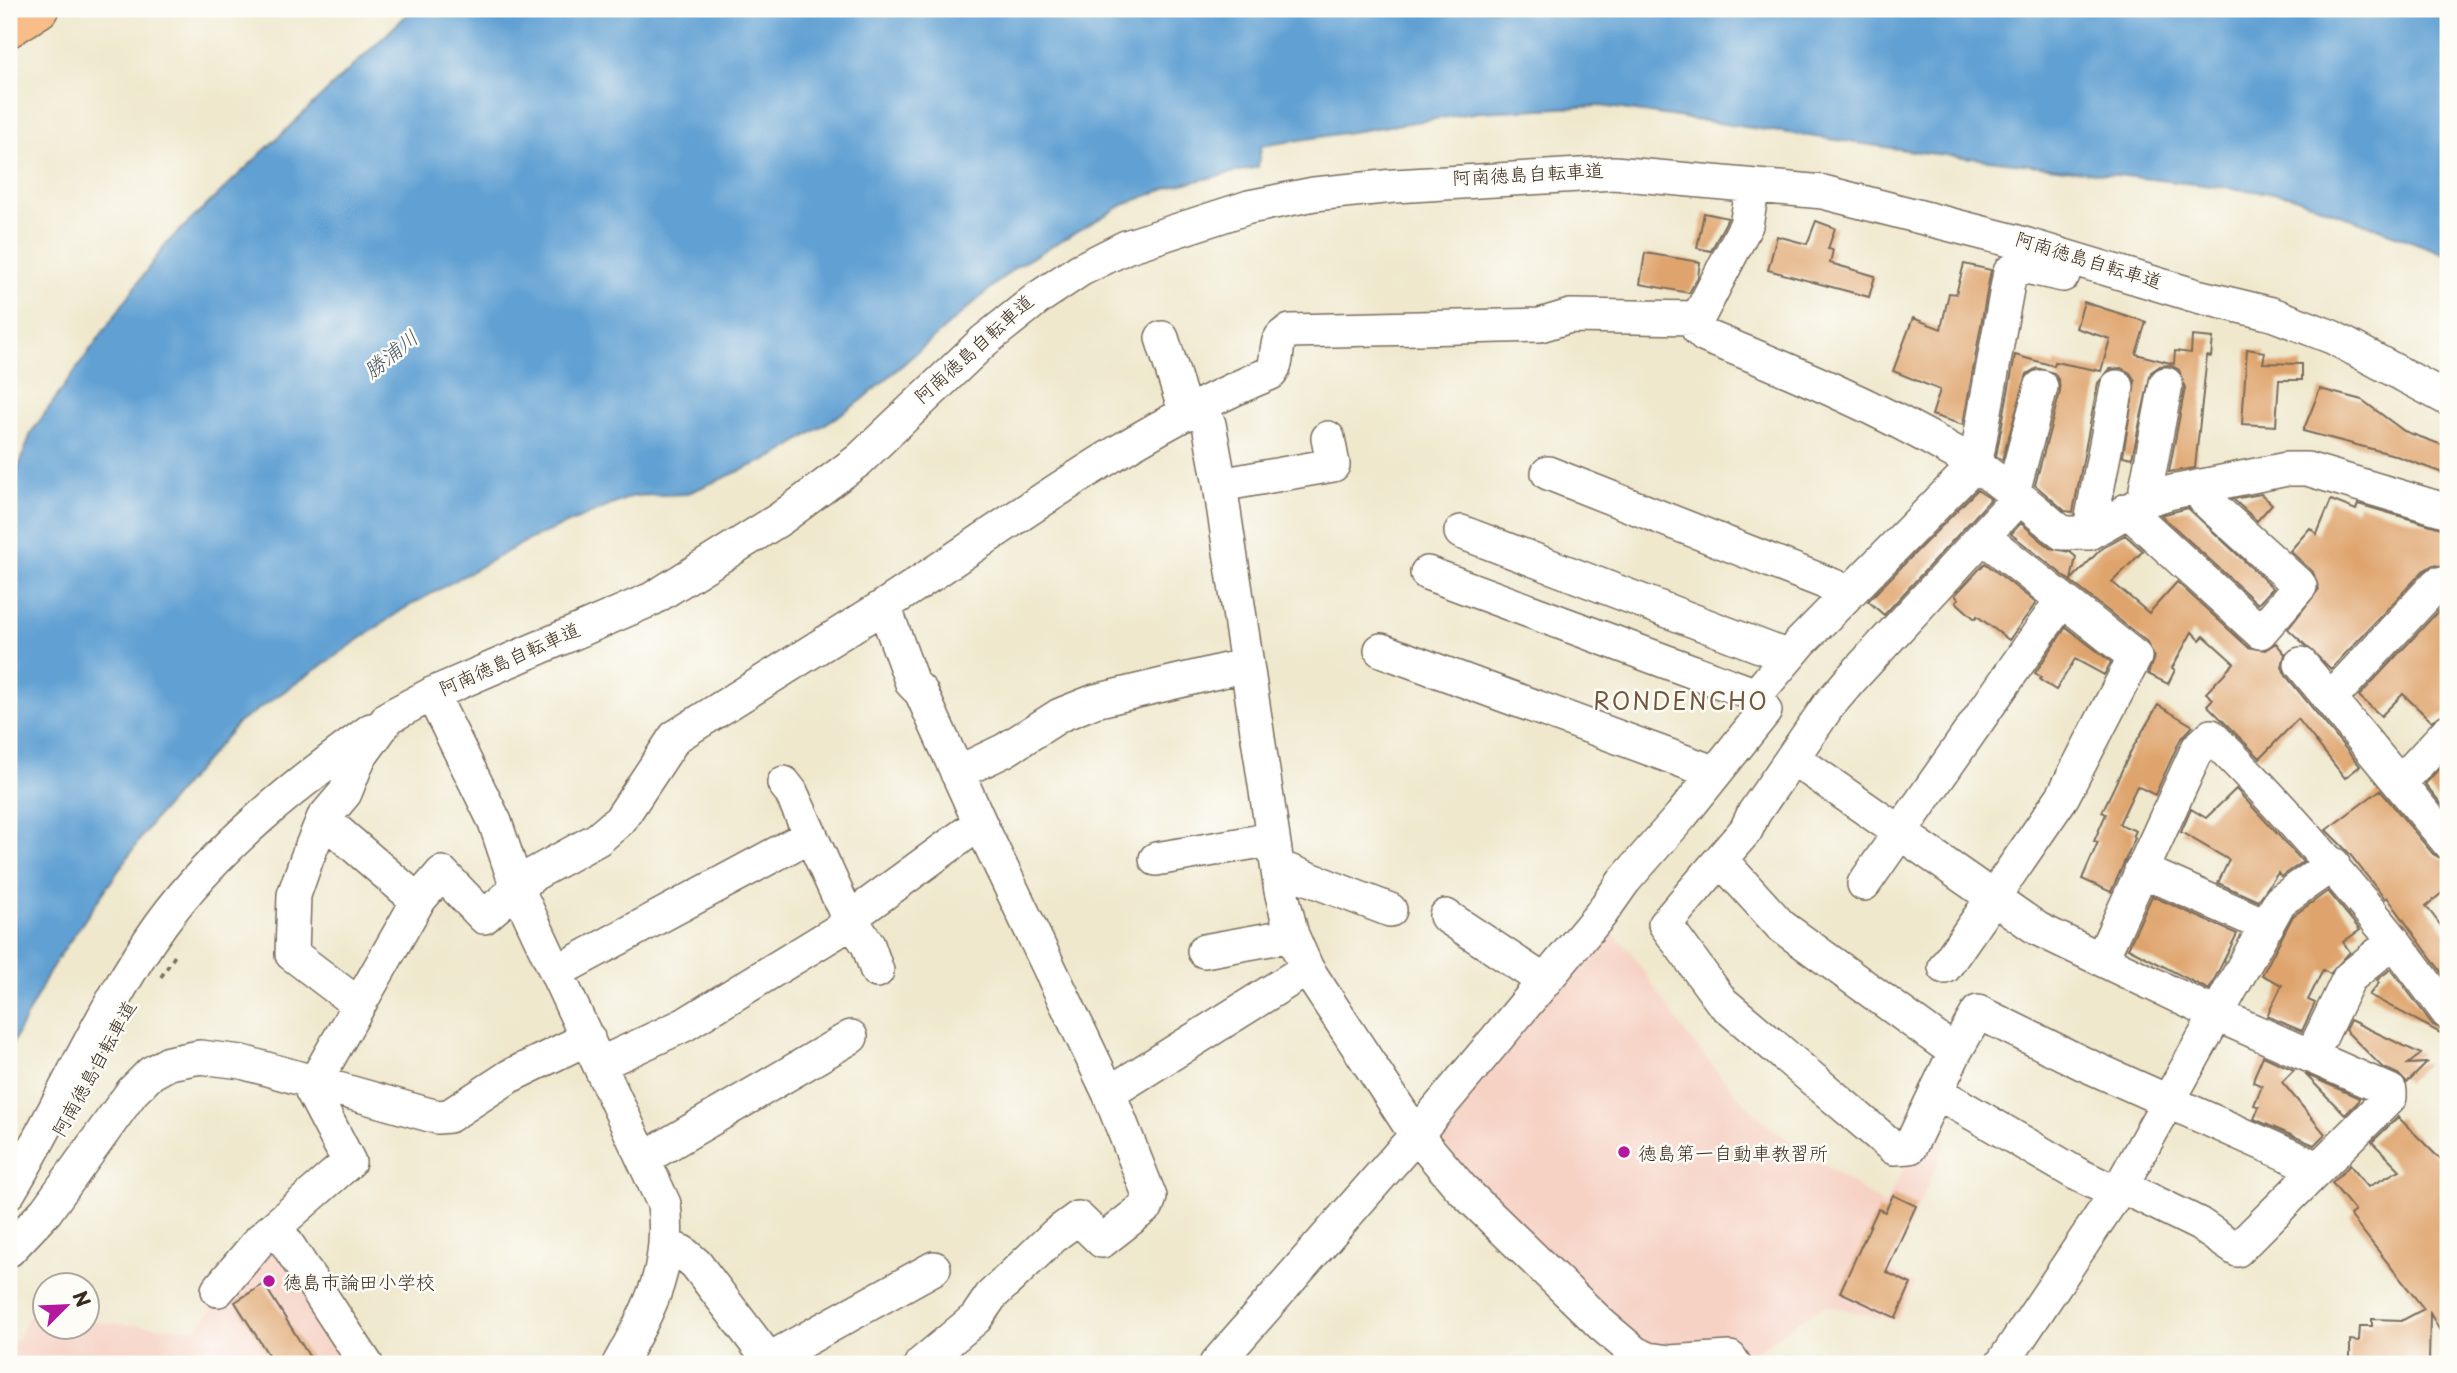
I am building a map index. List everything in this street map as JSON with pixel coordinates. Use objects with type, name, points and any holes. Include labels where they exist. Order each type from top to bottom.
[{"type":"main road","points":[[9,28],[39,9]]},
{"type":"street","points":[[9,1192],[120,987],[162,923],[247,828],[286,793],[389,717],[435,699],[652,599],[780,519],[859,460],[984,341],[1038,298],[1080,270],[1126,247],[1249,207],[1314,194],[1394,186],[1614,173],[1823,192],[1884,206],[2197,296],[2272,314],[2332,337],[2448,399]]},
{"type":"street","points":[[1753,186],[1746,225],[1698,318],[1698,329],[1705,336],[1778,365],[1927,438],[2016,495],[2062,533],[2089,533],[2138,504],[2287,469],[2307,469],[2448,511]]},
{"type":"street","points":[[1756,695],[1785,660],[1972,465],[1978,450],[2010,272],[2021,266],[2066,275],[2079,260]]},
{"type":"street","points":[[218,1290],[260,1240],[349,1162],[311,1089],[418,901],[442,873],[484,917],[517,888],[552,863],[598,839],[620,820],[675,737],[884,606],[1065,486],[1192,410],[1271,373],[1276,366],[1277,343],[1281,335],[1290,331],[1541,325],[1570,316],[1698,318]]},
{"type":"street","points":[[1162,338],[1192,410],[1209,424],[1278,872],[1292,935],[1307,969],[1416,1135],[1461,1188],[1528,1256],[1635,1353],[1670,1362],[1730,1358],[1734,1364]]},
{"type":"street","points":[[2138,504],[2146,489],[2166,384]]},
{"type":"street","points":[[2040,387],[2016,495],[1984,535],[1851,679],[1754,813],[1746,830],[1665,924],[1722,1002],[1894,1148],[1910,1147],[1938,1093],[1955,1052],[1978,1012],[2168,1102],[2311,1165],[2316,1171]]},
{"type":"street","points":[[2089,533],[2117,387]]},
{"type":"street","points":[[1220,485],[1333,466],[1328,438]]},
{"type":"street","points":[[1548,473],[1837,587],[1845,597]]},
{"type":"street","points":[[2138,504],[2260,632],[2300,586],[2205,500],[2198,488]]},
{"type":"street","points":[[1461,531],[1777,653],[1785,660]]},
{"type":"street","points":[[1945,967],[2063,796],[2136,657],[1984,535]]},
{"type":"street","points":[[1216,1364],[1416,1135],[1681,817],[1765,711],[1756,695],[1427,573]]},
{"type":"street","points":[[2331,698],[2437,584],[2448,588]]},
{"type":"street","points":[[1864,884],[2062,600]]},
{"type":"street","points":[[884,606],[912,684],[921,692],[980,823],[1088,1045],[1150,1197],[1147,1206],[1102,1241],[1078,1218],[1056,1234],[991,1296],[976,1318],[921,1364]]},
{"type":"street","points":[[1381,650],[1702,768],[1712,775]]},
{"type":"street","points":[[2301,664],[2448,842]]},
{"type":"street","points":[[957,773],[1005,750],[1060,715],[1095,701],[1247,665]]},
{"type":"street","points":[[435,699],[495,822],[517,888],[558,971],[663,1204],[667,1246],[656,1296],[619,1364]]},
{"type":"street","points":[[359,1005],[292,954],[294,895],[323,819],[345,793],[359,758],[389,717]]},
{"type":"street","points":[[2400,783],[2448,731]]},
{"type":"street","points":[[2102,958],[2198,748],[2211,737],[2262,786],[2333,864],[2448,1013]]},
{"type":"street","points":[[1793,758],[2038,929],[2215,1014],[2390,1091],[2390,1097],[2237,1250],[2199,1224],[2077,1174],[1938,1093]]},
{"type":"street","points":[[784,783],[850,918],[868,946],[877,971]]},
{"type":"street","points":[[323,819],[418,901]]},
{"type":"street","points":[[9,1250],[46,1211],[132,1091],[151,1073],[169,1063],[200,1057],[242,1062],[403,1109],[437,1117],[449,1116],[510,1076],[684,1025],[844,927],[850,918],[980,823]]},
{"type":"street","points":[[558,971],[688,904],[811,835]]},
{"type":"street","points":[[1156,859],[1273,839]]},
{"type":"street","points":[[1721,860],[1781,926],[1955,1052]]},
{"type":"street","points":[[2002,1364],[2118,1189],[2280,901],[2333,864]]},
{"type":"street","points":[[2141,870],[2267,926]]},
{"type":"street","points":[[1278,872],[1289,871],[1390,910]]},
{"type":"street","points":[[1446,916],[1544,981]]},
{"type":"street","points":[[1204,951],[1292,935]]},
{"type":"street","points":[[2312,1055],[2349,978],[2394,941]]},
{"type":"street","points":[[1108,1093],[1307,969]]},
{"type":"street","points":[[643,1159],[851,1037]]},
{"type":"street","points":[[276,1227],[366,1364]]},
{"type":"street","points":[[667,1246],[682,1252],[696,1264],[770,1362],[934,1268]]},
{"type":"path","name":"阿南徳島自転車道","points":[[155,986],[178,951]]},
{"type":"shaded area","name":"徳島第一自動車教習所","points":[[1602,922],[1630,951],[1686,1034],[1737,1095],[1771,1128],[1884,1205],[1926,1127],[1948,1139],[1890,1270],[1915,1284],[1897,1321],[1824,1305],[1747,1357],[1650,1352],[1492,1207],[1432,1129]]},
{"type":"shaded area","name":"徳島市論田小学校","points":[[278,1244],[358,1364],[9,1364],[9,1352],[28,1317],[32,1317],[32,1342],[102,1342],[102,1323],[195,1329],[267,1245]]},
{"type":"water","name":"勝浦川","points":[[413,9],[2448,9],[2448,255],[2289,195],[1919,152],[1601,106],[1479,112],[1261,146],[1258,167],[1174,186],[1125,204],[1014,268],[861,401],[777,455],[686,494],[633,496],[530,539],[402,610],[237,724],[152,822],[52,967],[9,1050],[9,495],[31,433],[165,245]]},
{"type":"building","points":[[1704,213],[1728,218],[1711,251],[1697,248]]},
{"type":"building","points":[[1816,221],[1835,228],[1828,249],[1833,250],[1830,263],[1875,276],[1869,297],[1768,270],[1777,236],[1807,244]]},
{"type":"building","points":[[1645,253],[1700,262],[1698,277],[1689,293],[1640,284]]},
{"type":"building","points":[[1964,264],[1991,270],[1963,425],[1932,415],[1940,390],[1893,371],[1913,318],[1941,329],[1949,293],[1956,294]]},
{"type":"building","points":[[2084,302],[2146,322],[2136,354],[2174,364],[2175,351],[2191,353],[2192,336],[2213,338],[2211,357],[2207,356],[2195,468],[2169,472],[2185,388],[2179,370],[2170,365],[2160,366],[2151,372],[2132,458],[2123,456],[2135,381],[2130,373],[2121,368],[2110,369],[2098,383],[2073,512],[2065,511],[2035,485],[2060,392],[2059,381],[2054,373],[2037,368],[2027,374],[2002,460],[1996,456],[2015,355],[2054,366],[2055,362],[2101,371],[2110,339],[2076,328]]},
{"type":"building","points":[[2247,349],[2265,352],[2263,363],[2302,364],[2302,380],[2279,380],[2276,426],[2242,424]]},
{"type":"building","points":[[2320,389],[2362,400],[2404,431],[2448,447],[2448,475],[2391,454],[2303,431]]},
{"type":"building","points":[[1977,490],[1991,499],[1884,615],[1868,601]]},
{"type":"building","points":[[2261,494],[2272,504],[2257,521],[2233,499]]},
{"type":"building","points":[[2331,500],[2356,510],[2358,504],[2448,530],[2446,567],[2433,565],[2423,571],[2331,669],[2288,629],[2319,589],[2313,572],[2290,551],[2310,528],[2317,534]]},
{"type":"building","points":[[2188,508],[2273,588],[2258,604],[2161,515]]},
{"type":"building","points":[[2021,523],[2050,548],[2070,552],[2076,557],[2071,580],[2102,548],[2125,535],[2143,551],[2112,582],[2149,613],[2177,582],[2248,647],[2265,650],[2276,643],[2285,654],[2282,667],[2286,676],[2360,766],[2345,778],[2298,719],[2260,758],[2207,705],[2213,699],[2206,693],[2234,663],[2204,636],[2200,640],[2192,632],[2172,668],[2175,670],[2168,684],[2148,674],[2154,657],[2147,642],[2011,534]]},
{"type":"building","points":[[1985,563],[2036,603],[2009,640],[1977,616],[1975,619],[1956,602],[1958,599],[1955,595]]},
{"type":"building","points":[[2443,606],[2448,607],[2448,712],[2431,721],[2403,694],[2381,716],[2359,696]]},
{"type":"building","points":[[2066,627],[2111,662],[2104,675],[2075,659],[2056,690],[2040,680],[2041,677],[2035,673]]},
{"type":"building","points":[[2158,705],[2193,726],[2180,740],[2155,795],[2137,786],[2119,824],[2136,831],[2133,837],[2135,838],[2111,892],[2082,879],[2098,842],[2094,841],[2106,814],[2102,812],[2132,749]]},
{"type":"building","points":[[2448,759],[2448,810],[2447,811],[2425,784]]},
{"type":"building","points":[[2236,789],[2303,862],[2281,877],[2278,873],[2258,901],[2218,883],[2229,860],[2181,832],[2191,809],[2206,818]]},
{"type":"building","points":[[2380,790],[2433,854],[2448,862],[2448,888],[2426,906],[2448,935],[2448,981],[2387,897],[2385,899],[2348,852],[2326,830]]},
{"type":"building","points":[[2328,891],[2360,930],[2343,942],[2350,952],[2330,974],[2323,970],[2308,1000],[2315,1003],[2302,1031],[2267,1016],[2282,985],[2262,975],[2293,916]]},
{"type":"building","points":[[2152,896],[2237,934],[2209,990],[2128,948]]},
{"type":"building","points":[[2391,969],[2433,1025],[2448,1032],[2448,1037],[2369,995],[2379,983],[2377,980]]},
{"type":"building","points":[[2350,1020],[2421,1054],[2408,1064],[2427,1063],[2407,1083],[2398,1074],[2382,1067],[2345,1030]]},
{"type":"building","points":[[2263,1056],[2294,1070],[2282,1082],[2325,1134],[2314,1145],[2254,1119],[2259,1107],[2254,1105],[2262,1086],[2253,1082]]},
{"type":"building","points":[[2305,1074],[2359,1098],[2357,1103],[2345,1115]]},
{"type":"building","points":[[2398,1117],[2448,1167],[2448,1345],[2430,1313],[2429,1364],[2350,1364],[2350,1340],[2359,1341],[2360,1326],[2372,1326],[2372,1319],[2403,1320],[2424,1309],[2350,1215],[2355,1211],[2332,1183],[2350,1165],[2368,1187],[2400,1170],[2372,1142]]},
{"type":"building","points":[[1893,1195],[1916,1206],[1886,1272],[1911,1284],[1896,1318],[1840,1292],[1878,1209],[1885,1212]]},
{"type":"building","points":[[264,1284],[314,1364],[274,1364],[235,1302]]},
{"type":"place","name":"徳島第一自動車教習所","points":[[1624,1152]]},
{"type":"place","name":"徳島市論田小学校","points":[[269,1281]]},
{"type":"district","name":"RONDENCHO","points":[[1681,700]]}]
